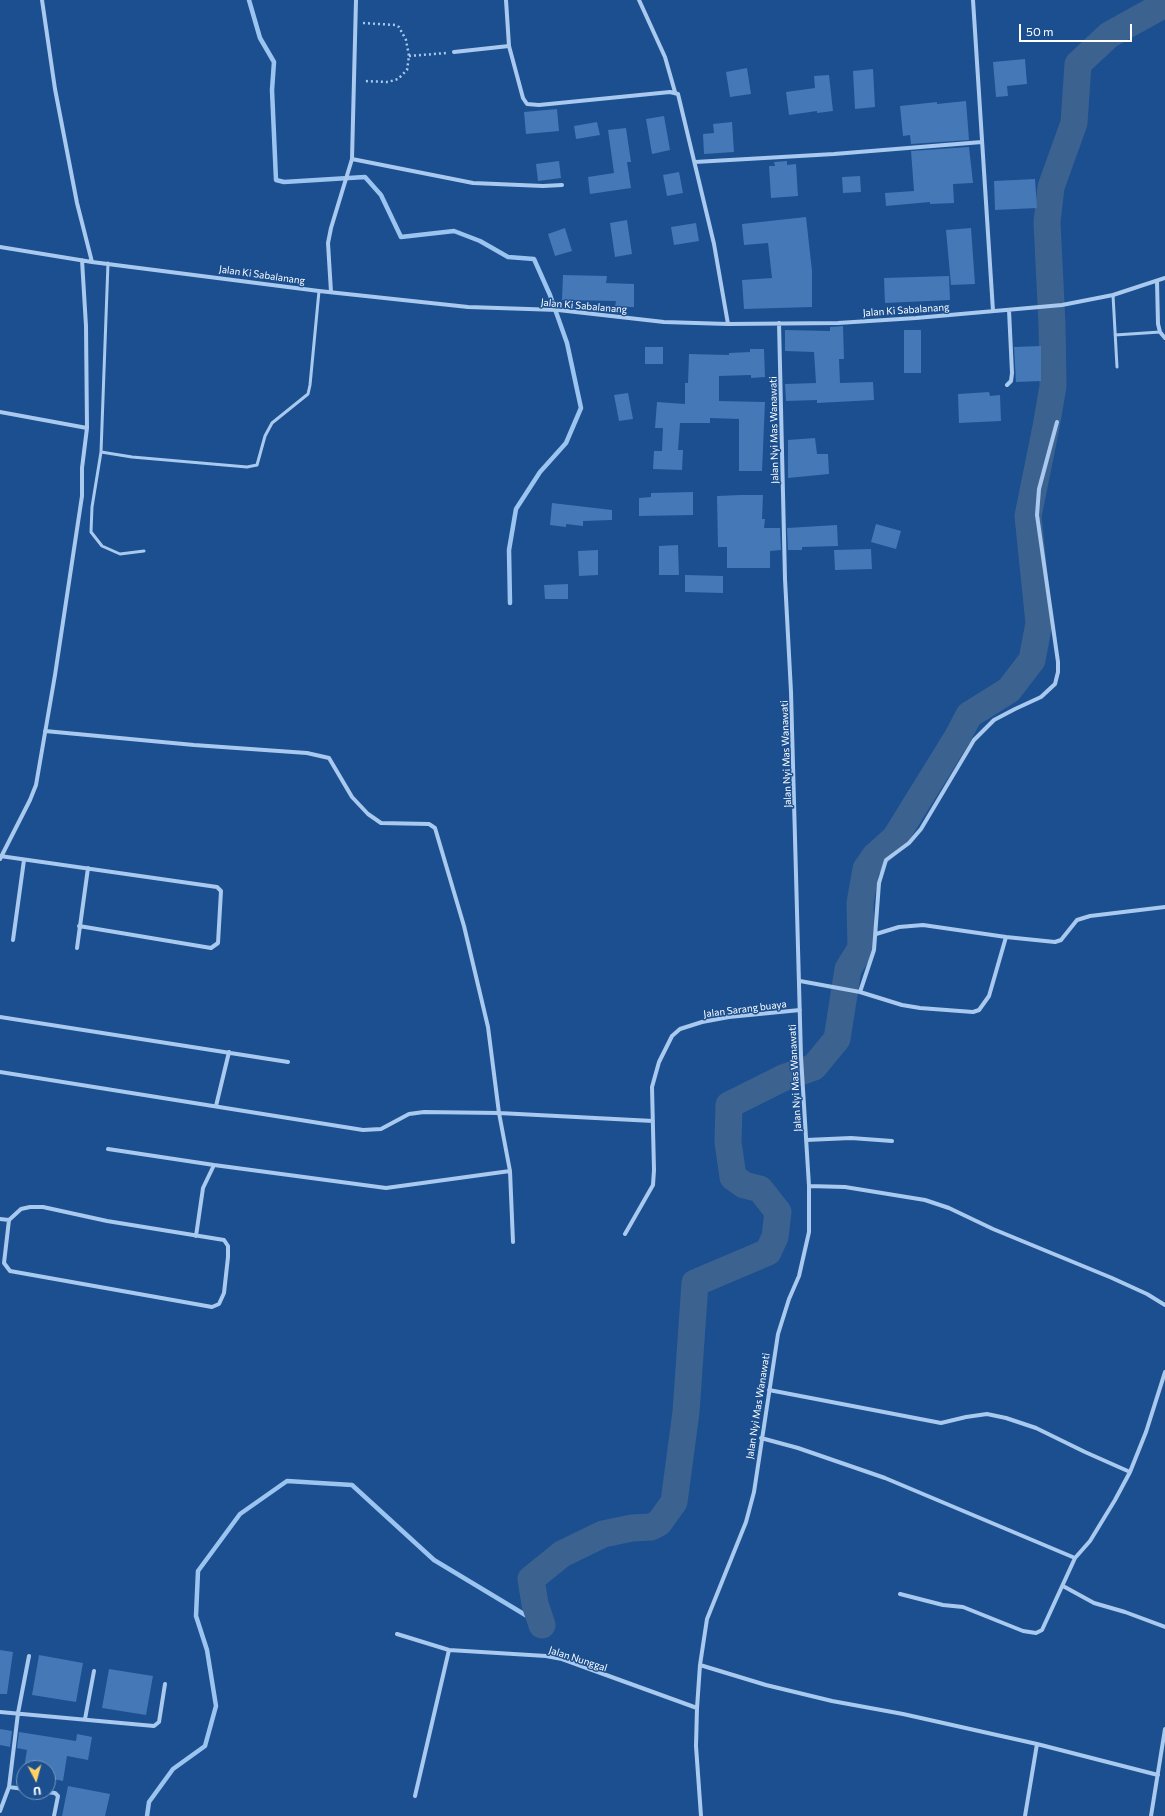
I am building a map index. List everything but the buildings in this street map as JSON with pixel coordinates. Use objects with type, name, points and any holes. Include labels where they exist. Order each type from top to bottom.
[{"type":"street","points":[[42,0],[55,89],[75,196],[92,262]]},
{"type":"street","points":[[331,292],[328,243],[352,159],[356,0]]},
{"type":"street","points":[[506,0],[509,46],[527,104],[539,106],[604,98],[675,92]]},
{"type":"street","points":[[639,0],[665,57],[675,92],[678,94],[680,99],[714,244],[728,324]]},
{"type":"street","points":[[973,0],[993,311]]},
{"type":"street","points":[[454,52],[509,46]]},
{"type":"street","points":[[695,162],[834,154],[982,142]]},
{"type":"street","points":[[352,159],[473,183],[542,186],[562,185]]},
{"type":"street","name":"Jalan Ki Sabalanang","points":[[0,247],[92,262],[319,291],[468,307],[558,310],[664,322],[728,324],[846,322],[916,318],[1043,307],[1113,295],[1165,278]]},
{"type":"street","points":[[79,926],[211,948],[218,944],[222,894],[219,888],[88,868],[1,857],[36,785],[82,496],[82,468],[87,428],[86,326],[82,260]]},
{"type":"street","points":[[1157,280],[1156,314],[1160,332],[1165,338]]},
{"type":"street","points":[[1008,385],[1011,381],[1012,373],[1009,310]]},
{"type":"street","name":"Jalan Nyi Mas Wanawati","points":[[701,1816],[696,1746],[697,1708],[700,1665],[707,1619],[746,1522],[754,1492],[778,1334],[789,1298],[800,1276],[807,1248],[809,1232],[809,1186],[802,1093],[792,692],[785,579],[779,324]]},
{"type":"street","points":[[0,412],[87,428]]},
{"type":"street","points":[[860,992],[871,964],[876,934],[879,883],[886,860],[909,842],[921,829],[974,740],[994,720],[1015,708],[1041,697],[1055,684],[1058,672],[1058,662],[1037,515],[1039,489],[1057,422]]},
{"type":"street","points":[[45,731],[194,745],[307,753],[329,758],[352,797],[368,814],[381,824],[429,824],[436,828],[464,926],[488,1027],[499,1113],[510,1171],[513,1242]]},
{"type":"street","points":[[13,940],[24,860]]},
{"type":"street","points":[[77,948],[88,868]]},
{"type":"street","points":[[876,934],[899,927],[923,925],[1006,937],[1055,942],[1061,940],[1078,920],[1090,916],[1165,907]]},
{"type":"street","points":[[800,981],[860,992],[902,1006],[973,1012],[979,1010],[989,996],[1006,937]]},
{"type":"street","name":"Jalan Sarang buaya","points":[[625,1234],[653,1185],[652,1087],[662,1056],[672,1036],[680,1029],[702,1022],[729,1017],[800,1010]]},
{"type":"street","points":[[0,1017],[288,1062]]},
{"type":"street","points":[[216,1106],[229,1052]]},
{"type":"street","points":[[0,1072],[363,1130],[381,1129],[409,1114],[424,1112],[499,1113],[653,1121]]},
{"type":"street","points":[[806,1140],[852,1138],[892,1141]]},
{"type":"street","points":[[108,1149],[386,1188],[466,1175],[510,1171]]},
{"type":"street","points":[[196,1236],[203,1188],[214,1165]]},
{"type":"street","points":[[809,1186],[845,1187],[925,1200],[949,1208],[993,1229],[1112,1278],[1147,1294],[1165,1305]]},
{"type":"street","points":[[30,1206],[43,1207],[107,1221],[224,1240],[228,1246],[224,1293],[219,1304],[212,1308],[10,1271],[4,1263],[9,1220],[22,1209],[30,1206]]},
{"type":"street","points":[[0,1219],[9,1220]]},
{"type":"street","points":[[900,1594],[943,1605],[963,1607],[1023,1631],[1036,1633],[1042,1630],[1075,1558],[1090,1541],[1130,1472],[1146,1432],[1165,1372]]},
{"type":"street","points":[[769,1390],[941,1423],[966,1416],[988,1414],[1006,1418],[1036,1428],[1130,1472]]},
{"type":"street","points":[[761,1438],[798,1448],[885,1478],[1075,1558]]},
{"type":"street","points":[[1063,1586],[1094,1602],[1165,1627]]},
{"type":"street","name":"Jalan Nunggal","points":[[397,1634],[449,1650],[546,1656],[562,1660],[697,1708]]},
{"type":"street","points":[[415,1796],[449,1650]]},
{"type":"street","points":[[0,1811],[8,1787],[18,1713],[29,1656]]},
{"type":"street","points":[[700,1665],[766,1685],[1037,1744],[1158,1775]]},
{"type":"street","points":[[85,1719],[94,1671]]},
{"type":"street","points":[[0,1712],[154,1726],[159,1722],[165,1684]]},
{"type":"street","points":[[1151,1816],[1165,1729]]},
{"type":"street","points":[[1025,1816],[1037,1744]]},
{"type":"street","points":[[8,1787],[16,1788]]},
{"type":"street","points":[[54,1816],[58,1796],[56,1794]]},
{"type":"lane","points":[[108,263],[101,452],[92,507],[92,532],[102,546],[120,554],[144,551]]},
{"type":"lane","points":[[101,452],[132,457],[247,467],[257,465],[265,436],[272,423],[308,394],[319,291]]},
{"type":"lane","points":[[1113,295],[1117,368]]},
{"type":"lane","points":[[1115,335],[1160,332]]},
{"type":"path","points":[[355,23],[395,25],[399,27],[406,40],[408,56],[407,70],[398,79],[388,82],[355,81]]},
{"type":"path","points":[[408,56],[454,52]]},
{"type":"waterway","points":[[249,0],[260,38],[274,62],[272,90],[276,180],[284,182],[365,177],[381,195],[401,237],[454,231],[480,241],[508,257],[534,259],[550,295],[567,343],[581,408],[566,443],[540,472],[516,509],[509,550],[510,603]]},
{"type":"waterway","points":[[542,1625],[535,1604],[531,1579],[562,1554],[603,1534],[632,1528],[651,1527],[659,1523],[674,1502],[686,1412],[695,1283],[768,1252],[775,1237],[778,1212],[760,1189],[744,1185],[733,1177],[728,1142],[729,1105],[783,1078],[814,1067],[837,1039],[848,969],[861,948],[860,903],[866,869],[875,856],[895,838],[958,736],[969,715],[1009,690],[1032,660],[1039,623],[1028,516],[1053,386],[1052,324],[1047,222],[1051,187],[1074,123],[1078,64],[1109,35],[1165,4]]},
{"type":"waterway","points":[[147,1816],[149,1802],[173,1769],[205,1746],[216,1706],[207,1650],[196,1616],[198,1571],[240,1514],[287,1481],[352,1485],[434,1560],[542,1625]]}]
